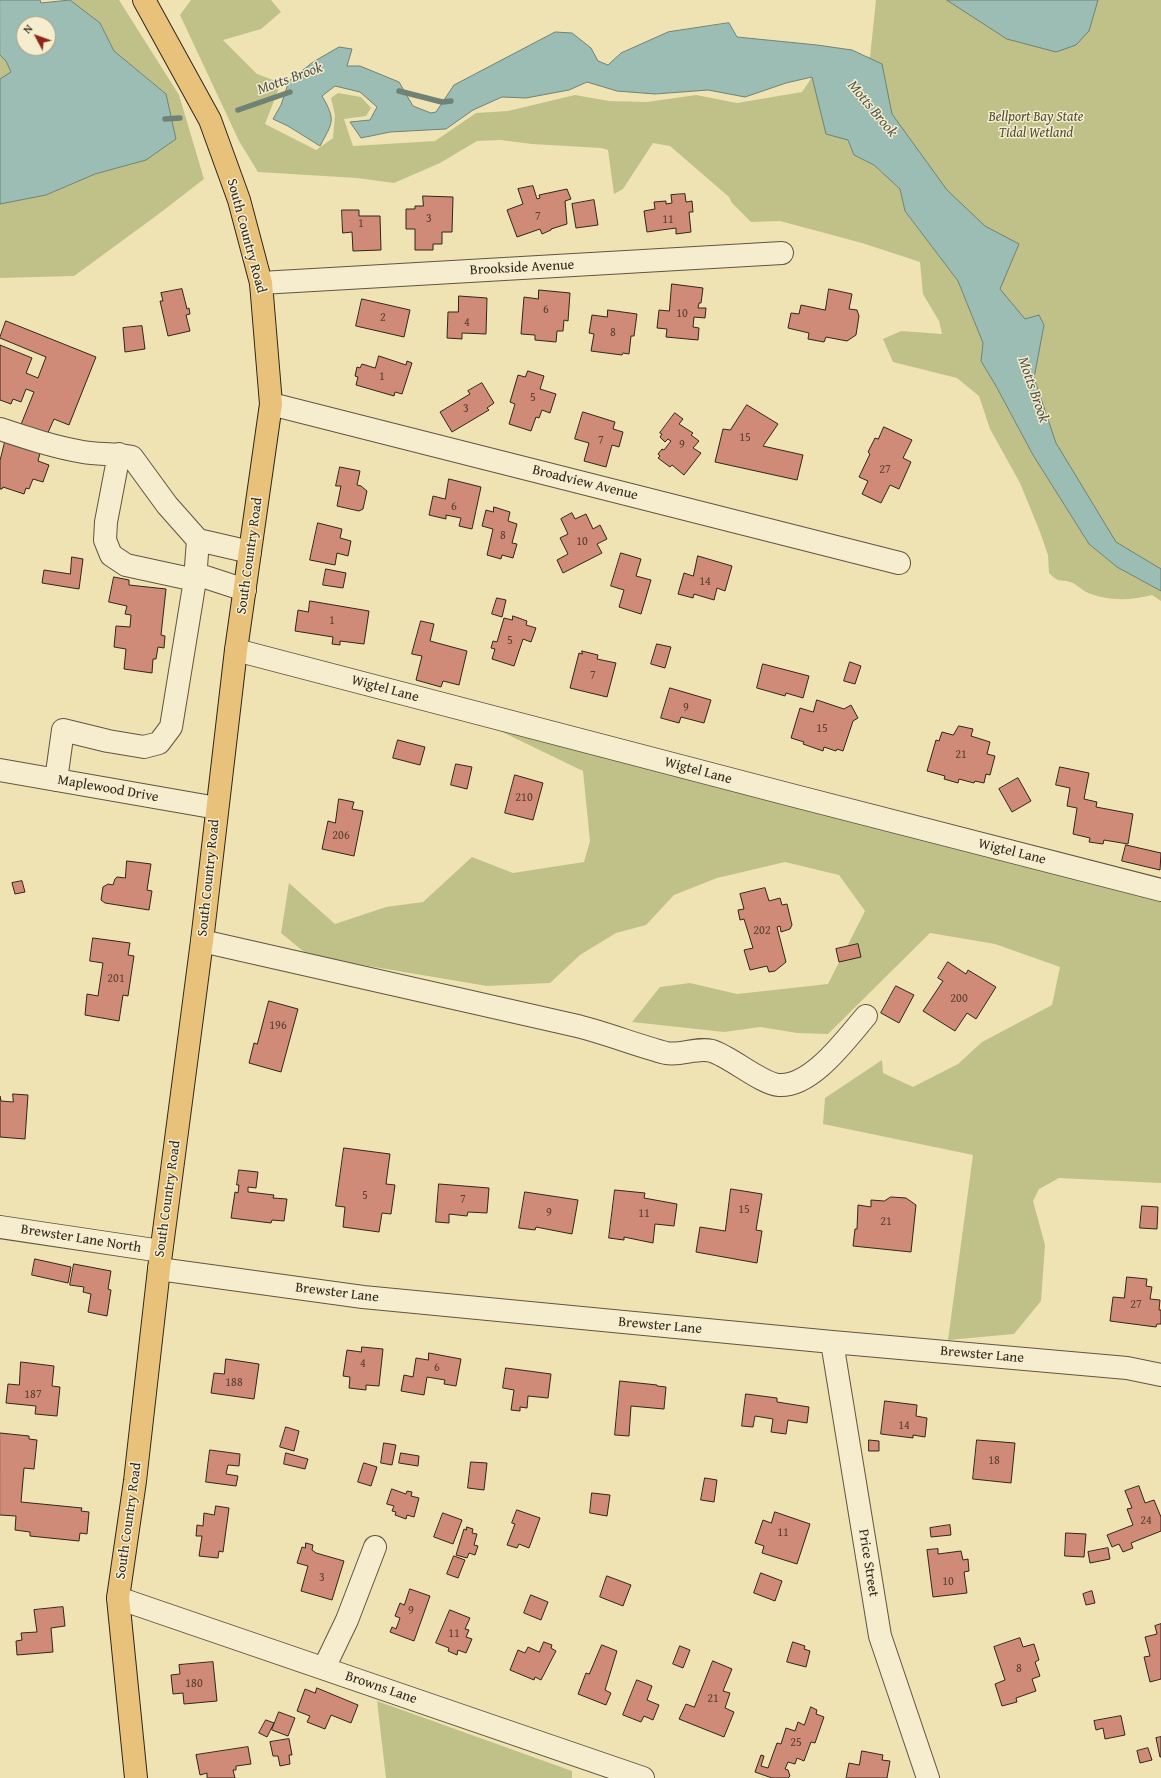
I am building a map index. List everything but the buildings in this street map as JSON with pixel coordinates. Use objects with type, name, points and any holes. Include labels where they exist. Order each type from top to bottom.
[{"type":"main road","name":"South Country Road","points":[[136,1778],[118,1598],[135,1481],[160,1260],[202,941],[236,650],[271,404],[261,283],[239,200],[210,120],[144,0]]},
{"type":"street","name":"Brookside Avenue","points":[[261,283],[782,253]]},
{"type":"street","name":"Broadview Avenue","points":[[271,404],[899,563]]},
{"type":"street","points":[[0,429],[48,445],[84,452],[118,454],[132,457],[167,505],[198,540],[250,552]]},
{"type":"street","points":[[118,454],[106,522],[105,540],[111,555],[126,565],[195,577],[245,590]]},
{"type":"street","points":[[56,780],[64,730],[108,742],[144,747],[159,744],[171,727],[195,577],[198,540]]},
{"type":"street","name":"Wigtel Lane","points":[[236,650],[1161,890]]},
{"type":"street","name":"Maplewood Drive","points":[[0,770],[217,808]]},
{"type":"street","points":[[202,941],[576,1026],[668,1054],[700,1050],[711,1051],[731,1060],[761,1078],[778,1085],[798,1082],[819,1068],[866,1016]]},
{"type":"street","name":"Brewster Lane North","points":[[0,1227],[160,1260]]},
{"type":"street","name":"Brewster Lane","points":[[160,1260],[363,1297],[832,1342],[1126,1368],[1161,1375]]},
{"type":"street","name":"Price Street","points":[[832,1342],[880,1636],[928,1778]]},
{"type":"street","points":[[324,1668],[347,1620],[375,1547]]},
{"type":"street","name":"Browns Lane","points":[[118,1598],[324,1668],[591,1769],[643,1778]]},
{"type":"green space","points":[[70,0],[119,0],[179,95],[204,179],[74,276],[0,278],[0,204],[46,195],[95,174],[146,160],[166,94],[114,51],[100,23]]},
{"type":"green space","points":[[191,0],[271,0],[281,12],[261,29],[223,40],[257,74],[281,83],[265,124],[316,150],[333,138],[335,115],[331,98],[338,93],[361,97],[371,108],[366,116],[344,119],[353,146],[435,141],[476,113],[508,111],[575,95],[609,101],[647,102],[696,95],[737,103],[802,92],[812,77],[819,102],[848,140],[854,155],[874,165],[900,189],[905,211],[958,281],[983,343],[981,361],[1033,455],[1089,544],[1117,567],[1161,591],[1161,601],[1152,595],[1127,599],[1102,597],[1086,592],[1073,583],[1053,577],[1049,573],[1048,555],[1040,532],[1020,483],[990,429],[979,396],[957,378],[893,362],[883,339],[901,331],[942,334],[939,321],[923,294],[920,262],[862,243],[780,221],[751,222],[732,203],[729,197],[670,146],[653,143],[623,189],[614,194],[608,150],[601,148],[532,144],[500,140],[477,141],[440,163],[394,183],[357,178],[258,172],[239,141],[180,15]]},
{"type":"green space","name":"Bellport Bay State Tidal Wetland","points":[[876,0],[1161,0],[1161,581],[1115,558],[1051,446],[924,182],[837,53],[870,57]]},
{"type":"green space","points":[[0,55],[6,61],[11,73],[0,79]]},
{"type":"green space","points":[[494,728],[1161,900],[1161,1183],[1059,1178],[1039,1189],[1033,1201],[1045,1245],[1041,1301],[1014,1334],[948,1340],[973,1155],[823,1124],[825,1098],[882,1060],[883,1073],[913,1087],[958,1064],[982,1042],[1052,1005],[1060,967],[995,944],[930,933],[828,1034],[797,1033],[760,1027],[724,1032],[632,1022],[660,987],[690,983],[737,994],[828,984],[865,911],[839,875],[785,862],[717,878],[674,895],[646,925],[616,933],[580,955],[550,983],[487,986],[309,956],[281,933],[289,883],[335,924],[386,907],[423,902],[472,857],[513,873],[584,862],[590,841],[583,771]]},
{"type":"green space","points":[[377,1701],[572,1771],[572,1778],[386,1778]]},
{"type":"water","points":[[0,0],[40,0],[41,3],[70,0],[100,23],[114,51],[166,94],[176,139],[146,160],[95,174],[46,195],[0,204],[0,79],[11,72],[6,61],[0,55]]},
{"type":"water","points":[[947,0],[1098,0],[1089,31],[1076,45],[1056,52],[1007,39]]},
{"type":"water","points":[[729,23],[737,37],[852,50],[882,64],[892,114],[947,190],[985,226],[1019,244],[1000,289],[1025,319],[1039,315],[1044,325],[1034,378],[1056,443],[1116,542],[1161,569],[1161,591],[1117,567],[1089,544],[1033,455],[981,361],[983,343],[958,281],[905,211],[900,189],[874,165],[854,155],[848,140],[826,134],[812,77],[786,83],[745,97],[708,90],[655,94],[617,91],[587,82],[569,90],[526,98],[502,97],[473,110],[446,129],[390,132],[361,138],[350,122],[370,120],[377,107],[360,92],[335,86],[322,96],[331,116],[331,121],[328,131],[320,146],[288,126],[273,119],[281,105],[289,81],[313,62],[339,47],[352,49],[347,66],[360,66],[399,82],[413,106],[431,113],[436,112],[454,85],[555,32],[572,33],[591,48],[598,61],[608,65],[621,53],[668,32]]},
{"type":"waterway","name":"Motts Brook","points":[[399,91],[442,102],[451,101]]},
{"type":"waterway","name":"Motts Brook","points":[[238,110],[290,92]]},
{"type":"waterway","name":"Motts Brook","points":[[165,119],[180,118]]}]
